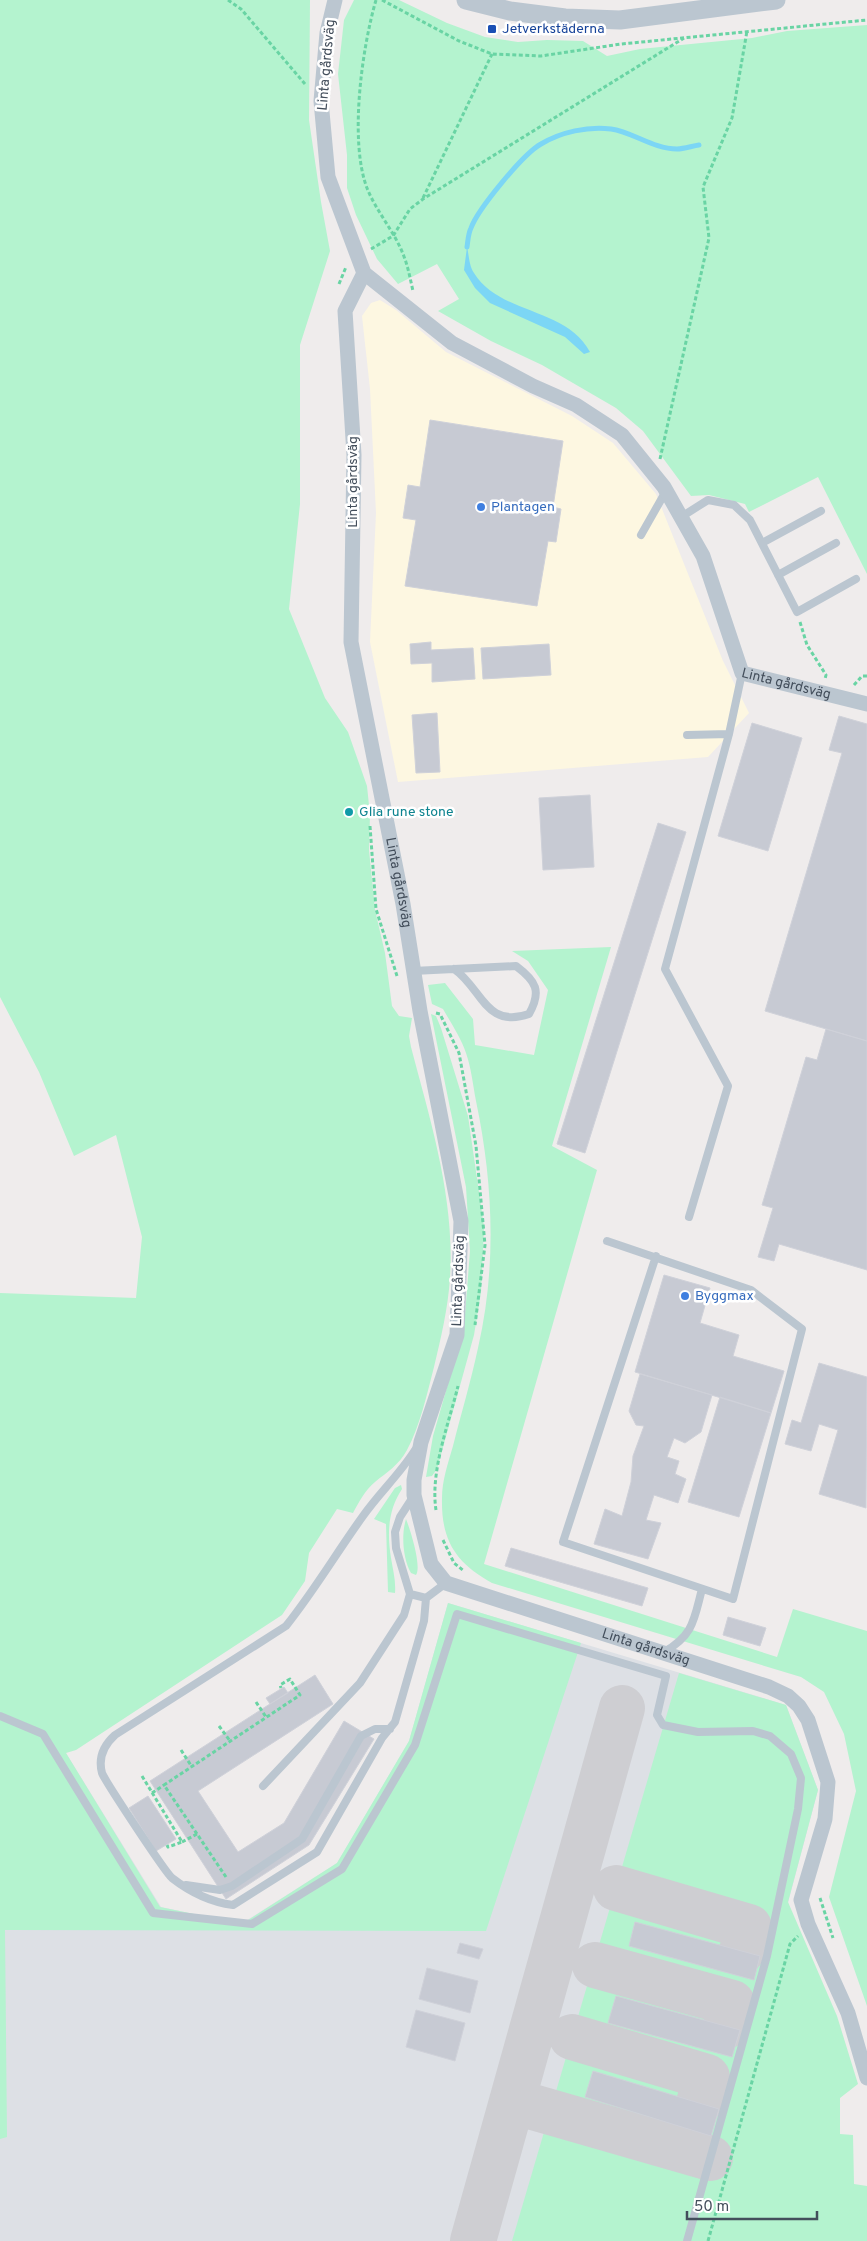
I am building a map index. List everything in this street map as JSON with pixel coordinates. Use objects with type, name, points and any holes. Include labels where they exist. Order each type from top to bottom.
[{"type":"street","name":"Linta gårdsväg","points":[[335,0],[327,33],[321,101],[328,177],[351,259],[364,273],[452,343],[533,386],[576,405],[622,435],[666,491],[703,556],[742,673],[867,704]]},
{"type":"street","points":[[466,0],[510,11],[565,18],[620,20],[776,0]]},
{"type":"street","name":"Linta gårdsväg","points":[[364,273],[345,311],[354,456],[351,642],[403,904],[420,1011],[461,1221],[457,1335],[421,1442],[414,1480],[414,1495],[431,1564],[446,1583],[769,1687],[788,1696],[799,1706],[808,1720],[828,1782],[825,1819],[801,1900],[808,1924],[848,2013],[867,2078]]},
{"type":"lane","points":[[641,535],[666,491]]},
{"type":"lane","points":[[681,517],[708,500],[734,505],[750,520],[797,612],[856,579]]},
{"type":"lane","points":[[762,543],[821,511]]},
{"type":"lane","points":[[778,575],[836,544]]},
{"type":"lane","points":[[689,1217],[728,1086],[665,969],[729,734],[742,673]]},
{"type":"lane","points":[[687,735],[729,734]]},
{"type":"lane","points":[[413,971],[454,969],[516,966],[528,975],[536,989],[536,1001],[529,1014],[518,1018],[494,1013],[482,1002],[460,973],[454,969]]},
{"type":"lane","points":[[607,1241],[656,1256],[751,1290],[802,1329],[733,1599],[563,1542],[656,1256]]},
{"type":"lane","points":[[421,1442],[402,1471],[367,1509],[305,1602],[286,1626],[115,1735],[106,1744],[102,1754],[103,1774],[170,1876],[198,1895],[214,1902],[233,1905],[317,1852],[395,1722],[424,1621],[426,1598],[446,1583]]},
{"type":"lane","points":[[263,1786],[360,1683],[404,1616],[410,1594],[396,1548],[395,1532],[400,1517],[414,1495]]},
{"type":"lane","points":[[662,1652],[676,1645],[691,1630],[702,1589]]},
{"type":"lane","points":[[410,1594],[426,1598]]},
{"type":"lane","points":[[0,1716],[43,1734],[152,1913],[252,1924],[342,1869],[415,1745],[457,1614],[666,1676],[657,1715],[663,1725],[698,1732],[753,1731],[770,1736],[791,1754],[801,1778],[798,1809],[767,1956],[687,2241]]},
{"type":"lane","points":[[181,1884],[220,1890],[232,1886],[302,1839],[361,1736],[375,1729],[390,1729]]},
{"type":"path","points":[[228,0],[248,16],[305,81],[307,89]]},
{"type":"path","points":[[376,0],[369,26],[357,128],[359,149],[367,187],[393,236]]},
{"type":"path","points":[[382,0],[459,41],[492,54],[541,56],[588,48],[867,20]]},
{"type":"path","points":[[659,462],[709,238],[703,187],[732,118],[746,31]]},
{"type":"path","points":[[336,292],[345,268],[351,259],[393,236],[410,210],[423,199],[684,38]]},
{"type":"path","points":[[423,199],[492,54]]},
{"type":"path","points":[[345,268],[351,259]]},
{"type":"path","points":[[797,612],[807,645],[826,675],[824,694]]},
{"type":"path","points":[[369,817],[376,909],[399,984]]},
{"type":"path","points":[[420,1011],[440,1014],[459,1053],[476,1146],[485,1245],[473,1331]]},
{"type":"path","points":[[436,1516],[434,1501],[439,1460],[461,1377]]},
{"type":"path","points":[[442,1539],[454,1563],[470,1577]]},
{"type":"path","points":[[152,1794],[300,1694],[290,1679],[280,1685],[281,1688]]},
{"type":"path","points":[[256,1702],[266,1717]]},
{"type":"path","points":[[219,1726],[230,1741]]},
{"type":"path","points":[[181,1750],[192,1766]]},
{"type":"path","points":[[142,1776],[182,1842]]},
{"type":"path","points":[[164,1785],[232,1886]]},
{"type":"path","points":[[167,1845],[168,1847],[182,1842],[197,1834]]},
{"type":"path","points":[[708,2241],[790,1944],[808,1924],[822,1889]]},
{"type":"shaded area","points":[[380,300],[396,310],[446,352],[572,416],[613,443],[656,494],[723,661],[749,713],[708,757],[398,782],[370,642],[376,513],[370,389],[362,316],[371,303]]},
{"type":"shaded area","points":[[448,1603],[786,1705],[818,1790],[698,2241],[0,2241],[0,1710],[66,1753],[161,1907],[241,1924],[337,1863],[409,1741]]},
{"type":"green space","points":[[0,0],[310,0],[309,120],[330,251],[300,345],[300,504],[289,609],[325,698],[348,732],[367,786],[370,815],[369,850],[375,910],[385,953],[392,1006],[399,1016],[412,1018],[409,1036],[440,1161],[449,1219],[451,1249],[448,1300],[444,1323],[426,1399],[412,1441],[400,1460],[362,1496],[353,1513],[337,1509],[309,1553],[305,1581],[282,1615],[76,1750],[66,1753],[160,1907],[242,1924],[337,1863],[409,1741],[448,1603],[581,1643],[486,1931],[5,1930],[7,2137],[0,2139],[0,1293],[136,1298],[142,1237],[116,1135],[74,1156],[39,1072],[0,997]]},
{"type":"green space","points":[[354,0],[399,0],[447,23],[485,37],[518,42],[547,40],[583,41],[607,56],[640,49],[752,38],[787,31],[867,25],[867,574],[818,477],[749,512],[745,504],[709,495],[691,496],[643,431],[616,408],[542,365],[491,341],[438,311],[459,299],[437,264],[398,284],[377,259],[356,215],[347,188],[347,155],[338,74],[344,20]]},
{"type":"green space","points":[[611,947],[552,1146],[597,1170],[484,1564],[777,1657],[793,1609],[867,1631],[867,2006],[829,1897],[856,1791],[844,1734],[824,1692],[801,1677],[492,1583],[460,1559],[448,1539],[444,1527],[442,1492],[444,1479],[472,1373],[484,1317],[488,1286],[491,1224],[482,1132],[469,1064],[456,1031],[443,1009],[432,1004],[428,985],[445,983],[473,1019],[475,1045],[534,1055],[548,990],[528,961],[512,951]]},
{"type":"green space","points":[[431,1014],[436,1016],[441,1028],[468,1116],[484,1227],[481,1292],[474,1335],[437,1469],[432,1476],[426,1477],[433,1436],[464,1328],[470,1251],[466,1187]]},
{"type":"green space","points":[[401,1485],[402,1489],[391,1513],[389,1531],[395,1593],[388,1592],[386,1524],[374,1519],[395,1488]]},
{"type":"green space","points":[[406,1519],[417,1556],[416,1575],[411,1573],[405,1554],[403,1539]]},
{"type":"green space","points":[[679,1673],[786,1705],[818,1790],[788,1902],[837,2016],[858,2084],[840,2098],[840,2134],[853,2135],[854,2184],[867,2186],[867,2241],[512,2241]]},
{"type":"water","points":[[467,247],[472,270],[485,287],[516,305],[550,318],[565,327],[579,337],[590,352],[584,354],[565,337],[490,303],[475,288],[464,270]]},
{"type":"building","points":[[430,420],[563,441],[553,507],[561,509],[556,542],[548,541],[537,606],[405,586],[416,520],[403,518],[408,485],[420,487]]},
{"type":"building","points":[[431,642],[431,650],[473,648],[475,679],[432,682],[432,663],[411,664],[410,644]]},
{"type":"building","points":[[549,644],[551,675],[483,679],[481,648]]},
{"type":"building","points":[[437,713],[440,772],[416,773],[412,715]]},
{"type":"building","points":[[839,716],[867,724],[867,1041],[765,1011],[842,753],[829,750]]},
{"type":"building","points":[[752,723],[802,738],[768,851],[718,836]]},
{"type":"building","points":[[590,795],[594,867],[543,870],[539,798]]},
{"type":"building","points":[[658,823],[686,832],[585,1153],[557,1144]]},
{"type":"building","points":[[826,1029],[867,1041],[867,1270],[779,1244],[774,1261],[758,1257],[773,1208],[762,1205],[806,1057],[817,1060]]},
{"type":"building","points":[[664,1275],[710,1288],[700,1323],[739,1335],[733,1356],[784,1371],[771,1413],[635,1372]]},
{"type":"building","points":[[819,1363],[867,1377],[866,1508],[819,1494],[838,1430],[819,1424],[811,1451],[785,1444],[792,1420],[801,1423]]},
{"type":"building","points":[[640,1374],[712,1395],[701,1432],[685,1443],[674,1438],[667,1457],[679,1461],[675,1474],[686,1479],[678,1503],[654,1495],[646,1520],[661,1523],[648,1559],[594,1544],[605,1509],[622,1516],[631,1482],[633,1456],[644,1426],[636,1425],[629,1411]]},
{"type":"building","points":[[720,1397],[771,1413],[739,1517],[688,1502]]},
{"type":"building","points":[[511,1548],[648,1588],[642,1606],[505,1566]]},
{"type":"building","points":[[728,1617],[766,1628],[760,1646],[723,1635]]},
{"type":"building","points":[[315,1675],[333,1704],[198,1791],[238,1852],[284,1823],[344,1721],[374,1739],[309,1845],[226,1899],[150,1781]]},
{"type":"building","points":[[284,1687],[288,1693],[270,1704],[266,1698]]},
{"type":"building","points":[[148,1796],[176,1839],[156,1851],[129,1808]]},
{"type":"building","points":[[635,1922],[760,1956],[754,1980],[629,1946]]},
{"type":"building","points":[[460,1943],[483,1949],[479,1959],[457,1953]]},
{"type":"building","points":[[427,1968],[478,1981],[470,2013],[419,1999]]},
{"type":"building","points":[[616,1996],[740,2030],[732,2057],[608,2023]]},
{"type":"building","points":[[416,2010],[465,2023],[455,2061],[406,2047]]},
{"type":"building","points":[[593,2071],[719,2109],[711,2136],[585,2097]]},
{"type":"waterway","points":[[467,247],[475,219],[491,196],[523,159],[541,144],[557,136],[575,131],[602,128],[627,133],[668,148],[680,149],[699,145]]},
{"type":"taxiway","points":[[473,2241],[622,1708]]},
{"type":"taxiway","points":[[616,1888],[749,1927],[742,1951]]},
{"type":"taxiway","points":[[595,1965],[732,2003],[726,2026]]},
{"type":"taxiway","points":[[572,2037],[707,2077],[699,2103]]},
{"type":"taxiway","points":[[512,2101],[710,2158]]},
{"type":"place","name":"Jetverkstäderna","points":[[492,29]]},
{"type":"place","name":"Plantagen","points":[[481,507]]},
{"type":"place","name":"Glia rune stone","points":[[349,812]]},
{"type":"place","name":"Byggmax","points":[[685,1296]]}]
